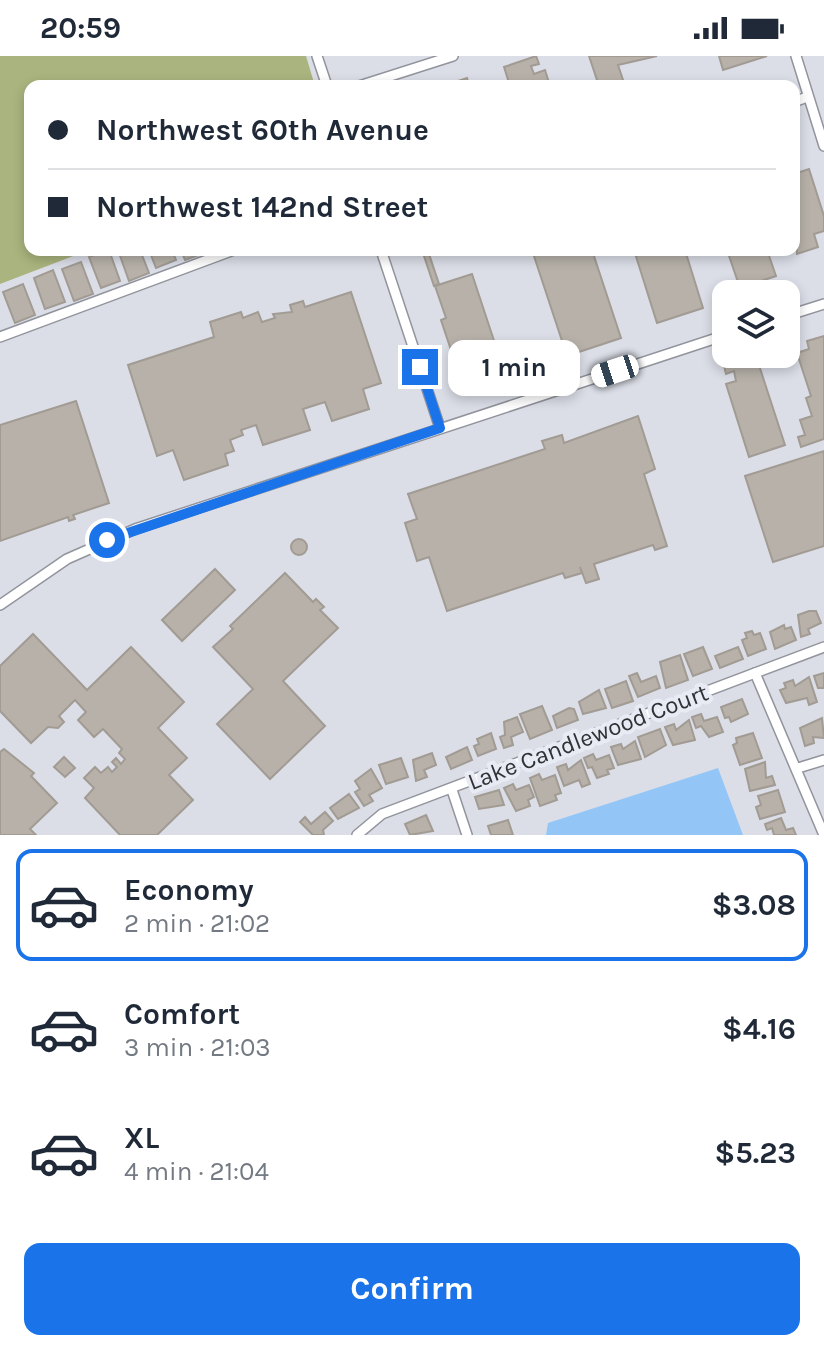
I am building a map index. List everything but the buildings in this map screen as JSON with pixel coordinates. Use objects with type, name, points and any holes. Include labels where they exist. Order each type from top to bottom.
[{"type":"street","points":[[317,56],[325,80]]},
{"type":"street","points":[[378,80],[453,56]]},
{"type":"street","points":[[796,56],[824,146]]},
{"type":"street","points":[[800,100],[807,97]]},
{"type":"street","points":[[0,337],[218,256]]},
{"type":"street","points":[[383,256],[440,428]]},
{"type":"street","points":[[800,312],[824,304]]},
{"type":"street","points":[[0,605],[67,559],[121,534],[712,340]]},
{"type":"street","name":"Lake Candlewood Court","points":[[357,835],[382,814],[824,647]]},
{"type":"street","points":[[755,673],[824,835]]},
{"type":"street","points":[[798,768],[824,760]]},
{"type":"street","points":[[452,790],[467,835]]},
{"type":"green space","points":[[0,56],[306,56],[313,80],[24,80],[24,256],[73,256],[0,284]]},
{"type":"water","points":[[718,768],[743,835],[546,835],[548,823]]},
{"type":"route","points":[[107,540],[440,428],[420,367]]}]
